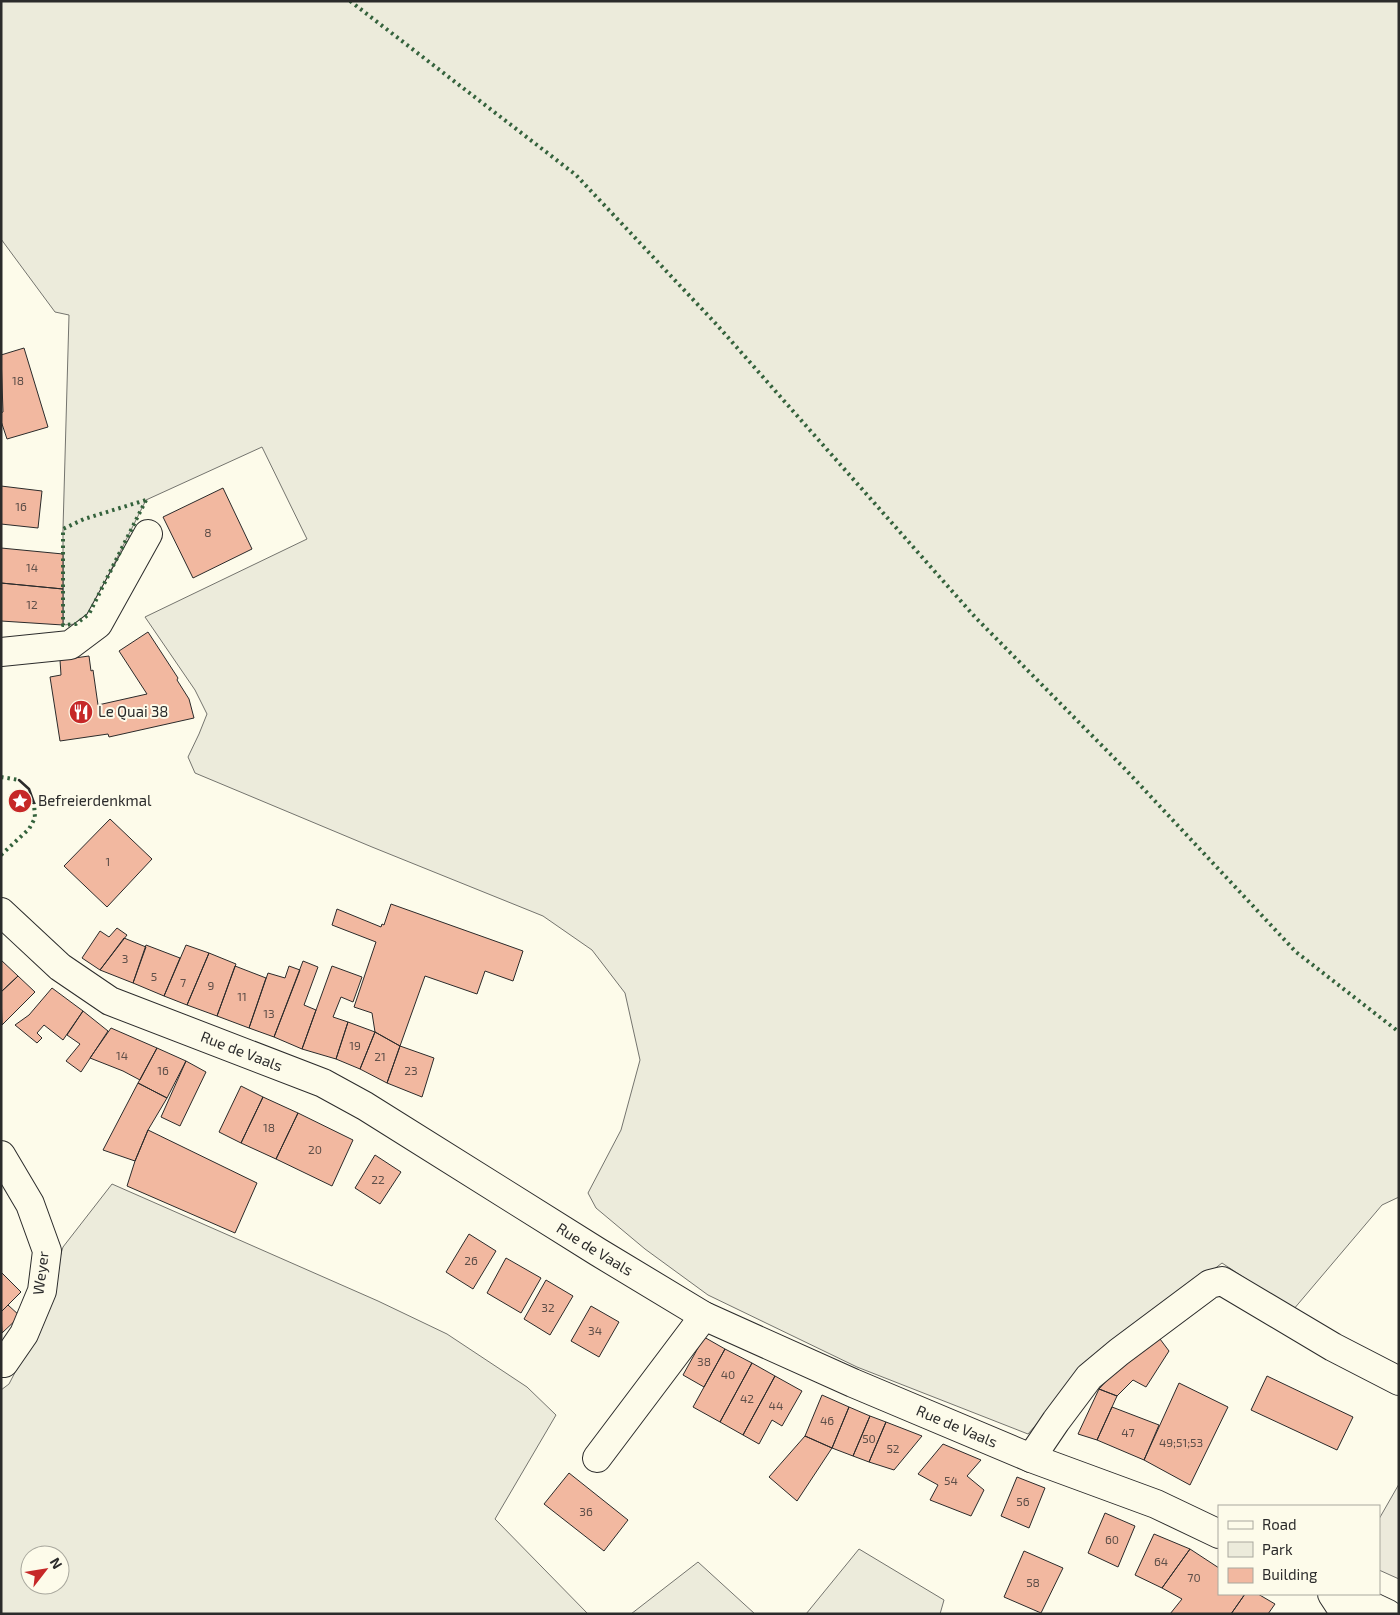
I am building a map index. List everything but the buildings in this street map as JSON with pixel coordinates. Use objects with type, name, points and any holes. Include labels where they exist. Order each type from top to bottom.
[{"type":"main road","points":[[1,652],[70,645],[98,624],[148,534]]},
{"type":"main road","name":"Rue de Vaals","points":[[1,912],[60,967],[110,1001],[323,1083],[357,1101],[704,1316],[853,1383],[1031,1458],[1156,1504],[1218,1534]]},
{"type":"main road","name":"Weyer","points":[[1,1155],[30,1204],[47,1251],[42,1291],[24,1334],[4,1363]]},
{"type":"main road","points":[[1031,1458],[1089,1377],[1119,1352],[1210,1284],[1222,1281],[1333,1347],[1399,1380]]},
{"type":"main road","points":[[597,1458],[704,1316]]},
{"type":"main road","points":[[1333,1595],[1345,1614]]},
{"type":"main road","points":[[1348,1595],[1388,1614]]},
{"type":"green space","points":[[1,1],[1399,1],[1399,1197],[1382,1205],[1293,1310],[1222,1263],[1082,1372],[1028,1434],[857,1367],[708,1295],[645,1249],[596,1208],[588,1193],[621,1130],[640,1060],[625,993],[592,950],[543,916],[195,773],[188,757],[207,714],[195,690],[145,617],[307,539],[262,447],[146,500],[89,614],[76,624],[63,625],[63,529],[69,315],[55,312],[1,239]]},
{"type":"green space","points":[[112,1184],[378,1301],[447,1334],[527,1387],[556,1415],[495,1519],[588,1614],[1,1614],[1,1390],[9,1384],[39,1326],[63,1247]]},
{"type":"green space","points":[[859,1549],[944,1600],[940,1614],[806,1614]]},
{"type":"green space","points":[[698,1562],[755,1614],[631,1614]]},
{"type":"shaded area","points":[[1399,1484],[1399,1579],[1380,1570],[1380,1517]]},
{"type":"hedge","points":[[350,1],[576,175],[717,325],[975,617],[1126,770],[1296,952],[1399,1032]]},
{"type":"hedge","points":[[146,500],[89,614],[76,624],[63,625],[63,529],[84,519],[146,500]]},
{"type":"hedge","points":[[1,777],[19,780]]},
{"type":"hedge","points":[[1,855],[29,829],[35,818],[34,803]]},
{"type":"wall","points":[[19,780],[29,789],[34,803]]},
{"type":"place","name":"Le Quai 38","points":[[81,712]]},
{"type":"place","name":"Befreierdenkmal","points":[[20,801]]}]
